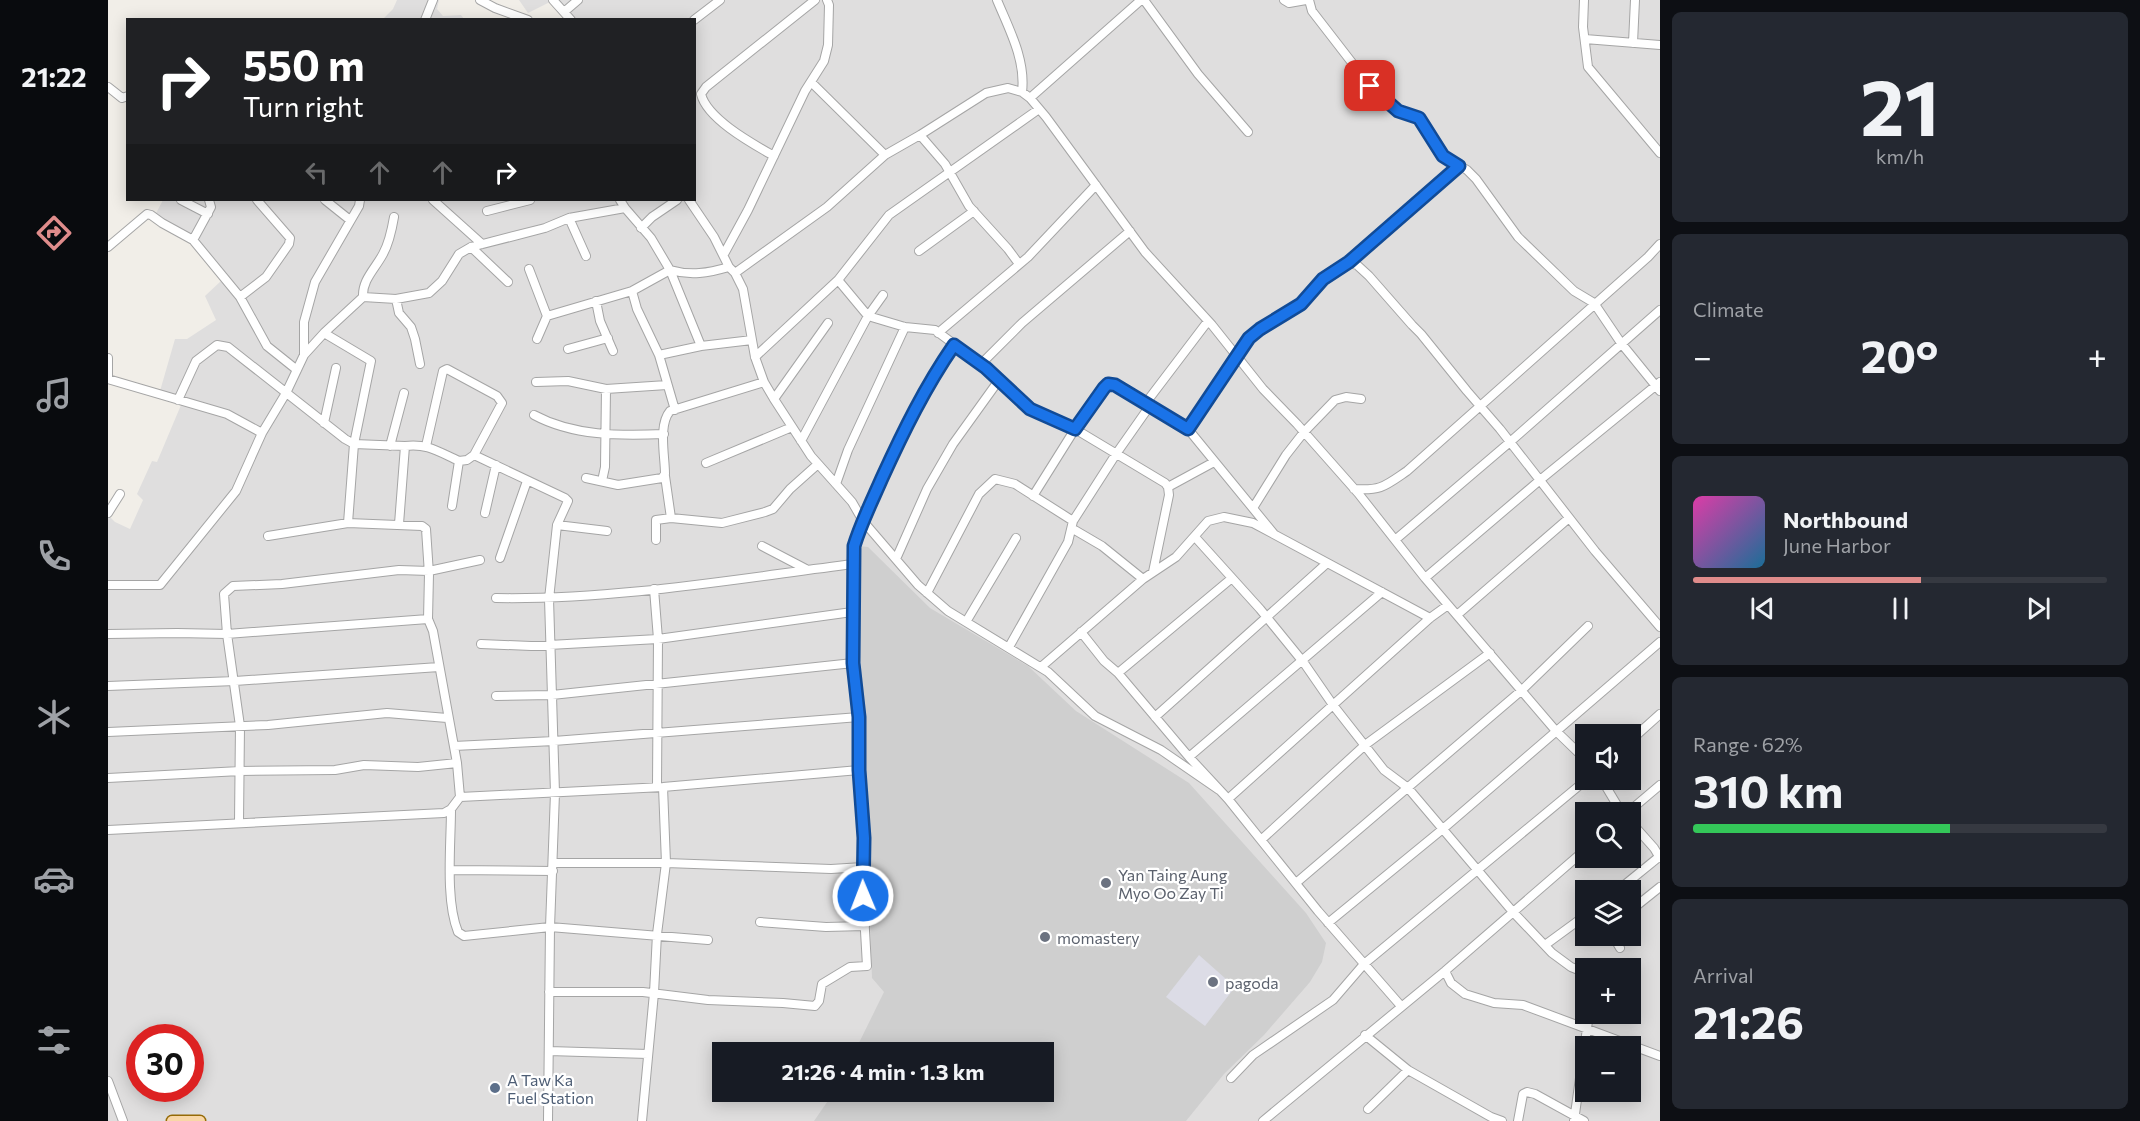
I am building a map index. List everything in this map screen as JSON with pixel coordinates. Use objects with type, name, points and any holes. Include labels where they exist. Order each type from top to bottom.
[{"type":"main road","points":[[172,1121],[200,1121]]},
{"type":"street","points":[[426,18],[433,0]]},
{"type":"street","points":[[480,0],[522,18]]},
{"type":"street","points":[[553,0],[570,18]]},
{"type":"street","points":[[564,12],[578,0]]},
{"type":"street","points":[[696,18],[720,0]]},
{"type":"street","points":[[774,156],[734,132],[710,109],[701,94],[733,65],[815,0]]},
{"type":"street","points":[[724,254],[811,82],[824,61],[828,45],[829,5],[827,0]]},
{"type":"street","points":[[997,0],[1020,58],[1024,78],[1023,92]]},
{"type":"street","points":[[1030,98],[1133,3],[1143,0],[1198,74],[1248,132]]},
{"type":"street","points":[[1284,0],[1288,3],[1308,0],[1312,10],[1370,86],[1398,111],[1419,118],[1443,156],[1476,179],[1518,237],[1574,291],[1594,303],[1621,343],[1658,386],[1540,480],[1425,578]]},
{"type":"street","points":[[1584,0],[1588,67],[1660,153]]},
{"type":"street","points":[[1633,43],[1635,0]]},
{"type":"street","points":[[1585,39],[1660,45]]},
{"type":"street","points":[[811,82],[885,155]]},
{"type":"street","points":[[108,87],[122,98],[126,97]]},
{"type":"street","points":[[547,316],[632,291],[670,270],[685,274],[732,270],[827,207],[885,155],[986,93],[1008,88],[1023,92],[1039,109],[1145,252],[1208,321],[1263,389],[1354,489],[1425,578],[1556,731],[1575,749]]},
{"type":"street","points":[[755,357],[838,280],[889,215],[1039,109]]},
{"type":"street","points":[[920,135],[945,164],[974,211],[1019,264]]},
{"type":"street","points":[[1188,429],[1249,338],[1301,304],[1323,279],[1349,262],[1459,166]]},
{"type":"street","points":[[938,333],[1019,264],[1096,185]]},
{"type":"street","points":[[184,201],[208,214]]},
{"type":"street","points":[[193,240],[211,207],[209,201]]},
{"type":"street","points":[[240,297],[266,278],[289,244],[290,238],[258,201]]},
{"type":"street","points":[[326,201],[350,220]]},
{"type":"street","points":[[304,355],[304,322],[315,282],[360,201]]},
{"type":"street","points":[[434,201],[482,244]]},
{"type":"street","points":[[641,228],[652,217],[676,201]]},
{"type":"street","points":[[690,201],[724,254],[743,289],[755,357],[764,382],[774,399],[811,456],[852,502],[863,521],[918,585],[948,611],[1041,667],[1095,716],[1161,750],[1219,790]]},
{"type":"street","points":[[487,211],[507,202]]},
{"type":"street","points":[[108,585],[160,585],[165,581],[190,546],[236,491],[262,433],[286,393],[304,355],[324,333],[363,297],[396,299],[429,293],[442,281],[459,254],[471,247],[545,228],[569,218],[622,204],[651,238],[670,270],[701,346]]},
{"type":"street","points":[[919,251],[974,211]]},
{"type":"street","points":[[108,247],[147,214],[151,214],[162,223],[193,240],[240,297],[267,346],[297,370]]},
{"type":"street","points":[[363,297],[362,289],[384,253],[394,217]]},
{"type":"street","points":[[569,218],[586,256]]},
{"type":"street","points":[[981,364],[1022,323],[1130,231]]},
{"type":"street","points":[[1354,489],[1372,490],[1386,485],[1407,471],[1660,244]]},
{"type":"street","points":[[471,247],[507,282]]},
{"type":"street","points":[[1349,262],[1357,265],[1369,276],[1421,334],[1660,627]]},
{"type":"street","points":[[529,269],[547,316],[537,339]]},
{"type":"street","points":[[838,280],[868,316],[905,327],[935,330],[981,364],[1030,409],[1075,429],[1165,483],[1169,495],[1153,572]]},
{"type":"street","points":[[632,291],[637,309],[659,355],[675,410]]},
{"type":"street","points":[[801,441],[868,316],[883,295]]},
{"type":"street","points":[[396,299],[399,313],[411,327],[420,364]]},
{"type":"street","points":[[596,301],[600,321],[613,351]]},
{"type":"street","points":[[1395,540],[1660,309]]},
{"type":"street","points":[[1009,647],[1068,542],[1073,525],[1116,453],[1147,405],[1208,321]]},
{"type":"street","points":[[774,399],[828,323]]},
{"type":"street","points":[[836,484],[848,450],[905,327]]},
{"type":"street","points":[[324,333],[371,362],[354,444],[348,523]]},
{"type":"street","points":[[568,349],[608,338]]},
{"type":"street","points":[[659,355],[701,346],[752,340]]},
{"type":"street","points":[[178,400],[196,362],[217,345],[228,347],[354,444],[426,446],[459,460],[467,460],[474,455],[502,403],[497,396],[447,369],[443,371],[426,446]]},
{"type":"street","points":[[549,992],[654,993],[708,1000],[815,1006],[819,1001],[822,984],[850,967],[867,966],[859,717],[853,663],[855,643],[852,612],[854,546],[863,521],[916,408],[954,345]]},
{"type":"street","points":[[108,358],[108,379],[227,414],[262,433]]},
{"type":"street","points":[[324,423],[336,368]]},
{"type":"street","points":[[896,559],[927,489],[952,444],[999,380]]},
{"type":"street","points":[[536,382],[568,381],[606,389],[667,385]]},
{"type":"street","points":[[671,518],[664,476],[666,415],[670,411],[764,382]]},
{"type":"street","points":[[1033,496],[1104,388],[1108,384],[1115,385],[1188,429],[1274,535]]},
{"type":"street","points":[[602,481],[605,467],[606,389]]},
{"type":"street","points":[[390,446],[404,393]]},
{"type":"street","points":[[1253,508],[1286,455],[1304,432],[1335,400],[1346,397],[1361,399]]},
{"type":"street","points":[[534,415],[567,428],[605,434],[664,434]]},
{"type":"street","points":[[706,463],[792,427]]},
{"type":"street","points":[[399,524],[405,446]]},
{"type":"street","points":[[474,455],[565,498],[567,501],[557,525],[549,599],[555,793],[550,927],[548,1121]]},
{"type":"street","points":[[452,506],[459,460]]},
{"type":"street","points":[[1168,487],[1214,462]]},
{"type":"street","points":[[656,540],[656,520],[671,518],[722,523],[773,509],[790,489],[818,464]]},
{"type":"street","points":[[485,513],[496,465]]},
{"type":"street","points":[[586,478],[618,485],[664,476]]},
{"type":"street","points":[[927,593],[979,494],[995,479],[1015,484],[1033,496],[1143,579]]},
{"type":"street","points":[[500,558],[527,481]]},
{"type":"street","points":[[108,513],[120,494]]},
{"type":"street","points":[[1041,667],[1143,579],[1176,557],[1208,521],[1224,517],[1253,523],[1430,618]]},
{"type":"street","points":[[1457,615],[1569,518]]},
{"type":"street","points":[[108,830],[444,813],[451,809],[460,797],[454,746],[433,631],[428,619],[429,571],[426,529],[422,526],[399,524],[348,523],[268,536]]},
{"type":"street","points":[[557,525],[607,531]]},
{"type":"street","points":[[1195,537],[1302,660],[1333,705],[1384,770],[1408,788],[1513,912],[1545,945],[1575,969]]},
{"type":"street","points":[[966,622],[1016,538]]},
{"type":"street","points":[[762,546],[806,570]]},
{"type":"street","points":[[239,822],[240,726],[227,634],[224,594],[233,586],[282,584],[399,570],[429,571],[480,561]]},
{"type":"street","points":[[496,598],[549,599],[654,589],[853,564]]},
{"type":"street","points":[[1155,717],[1326,564]]},
{"type":"street","points":[[1118,673],[1232,578]]},
{"type":"street","points":[[642,1121],[657,934],[666,863],[660,787],[658,639],[654,589]]},
{"type":"street","points":[[1189,757],[1382,592]]},
{"type":"street","points":[[1228,799],[1448,604]]},
{"type":"street","points":[[481,644],[551,645],[658,639],[852,612]]},
{"type":"street","points":[[108,634],[227,634],[428,619]]},
{"type":"street","points":[[1296,883],[1522,690],[1588,626]]},
{"type":"street","points":[[1080,632],[1228,799],[1328,922],[1401,1006]]},
{"type":"street","points":[[1328,922],[1444,828],[1660,642]]},
{"type":"street","points":[[1261,840],[1365,745],[1490,653]]},
{"type":"street","points":[[496,696],[552,694],[853,663]]},
{"type":"street","points":[[108,686],[235,681],[439,667]]},
{"type":"street","points":[[108,732],[316,721],[387,713],[447,717]]},
{"type":"street","points":[[1641,731],[1660,714]]},
{"type":"street","points":[[454,746],[554,741],[859,717]]},
{"type":"street","points":[[108,778],[240,771],[335,770],[364,765],[418,767],[457,763]]},
{"type":"street","points":[[460,797],[660,787],[859,770]]},
{"type":"street","points":[[1639,802],[1660,785]]},
{"type":"street","points":[[1231,1078],[1253,1055],[1333,1000],[1364,964],[1575,790]]},
{"type":"street","points":[[451,809],[450,870],[454,923],[458,932],[464,936],[550,927],[708,939]]},
{"type":"street","points":[[1631,880],[1660,857],[1641,833]]},
{"type":"street","points":[[1263,1121],[1575,858]]},
{"type":"street","points":[[450,870],[666,863],[831,869],[863,867]]},
{"type":"street","points":[[1641,902],[1660,887]]},
{"type":"street","points":[[760,922],[826,927],[865,926]]},
{"type":"street","points":[[1545,945],[1575,923]]},
{"type":"street","points":[[1444,971],[1451,983],[1465,994],[1494,1003],[1523,1005],[1660,1056]]},
{"type":"street","points":[[1575,1118],[1588,1024]]},
{"type":"street","points":[[1365,1035],[1408,1070],[1502,1121]]},
{"type":"street","points":[[549,1051],[648,1054]]},
{"type":"street","points":[[1368,1109],[1408,1070]]},
{"type":"street","points":[[108,1081],[123,1121]]},
{"type":"street","points":[[1518,1121],[1523,1094],[1527,1092],[1535,1094],[1584,1121]]},
{"type":"shaded area","points":[[397,0],[439,0],[437,9],[443,16],[461,15],[463,18],[384,18],[393,9]]},
{"type":"shaded area","points":[[519,0],[1660,0],[1660,1121],[108,1121],[108,515],[115,522],[130,529],[143,500],[137,494],[152,461],[157,462],[181,405],[158,398],[175,339],[187,339],[216,320],[205,296],[222,280],[195,246],[160,227],[153,219],[162,201],[696,201],[696,18],[563,18],[550,2],[528,13]]},
{"type":"shaded area","points":[[859,546],[868,547],[930,608],[1028,666],[1076,711],[1189,783],[1306,913],[1326,943],[1322,962],[1310,982],[1264,1035],[1224,1074],[1186,1121],[814,1121],[827,1102],[1054,1102],[1054,1042],[859,1042],[884,992],[872,978],[858,618]]},
{"type":"shaded area","points":[[1199,955],[1235,987],[1205,1026],[1166,997]]},
{"type":"place","name":"Yan Taing Aung Myo Oo Zay Ti","points":[[1106,883]]},
{"type":"place","name":"momastery","points":[[1045,937]]},
{"type":"place","name":"pagoda","points":[[1213,982]]},
{"type":"place","name":"A Taw Ka Fuel Station","points":[[495,1088]]},
{"type":"route","points":[[863,896],[864,838],[859,770],[859,717],[853,663],[855,643],[852,612],[854,546],[899,442],[938,368],[954,345],[986,368],[1030,409],[1075,429],[1108,384],[1115,385],[1188,429],[1249,338],[1301,304],[1323,279],[1349,262],[1459,166],[1443,156],[1419,118],[1398,111],[1370,86]]}]
